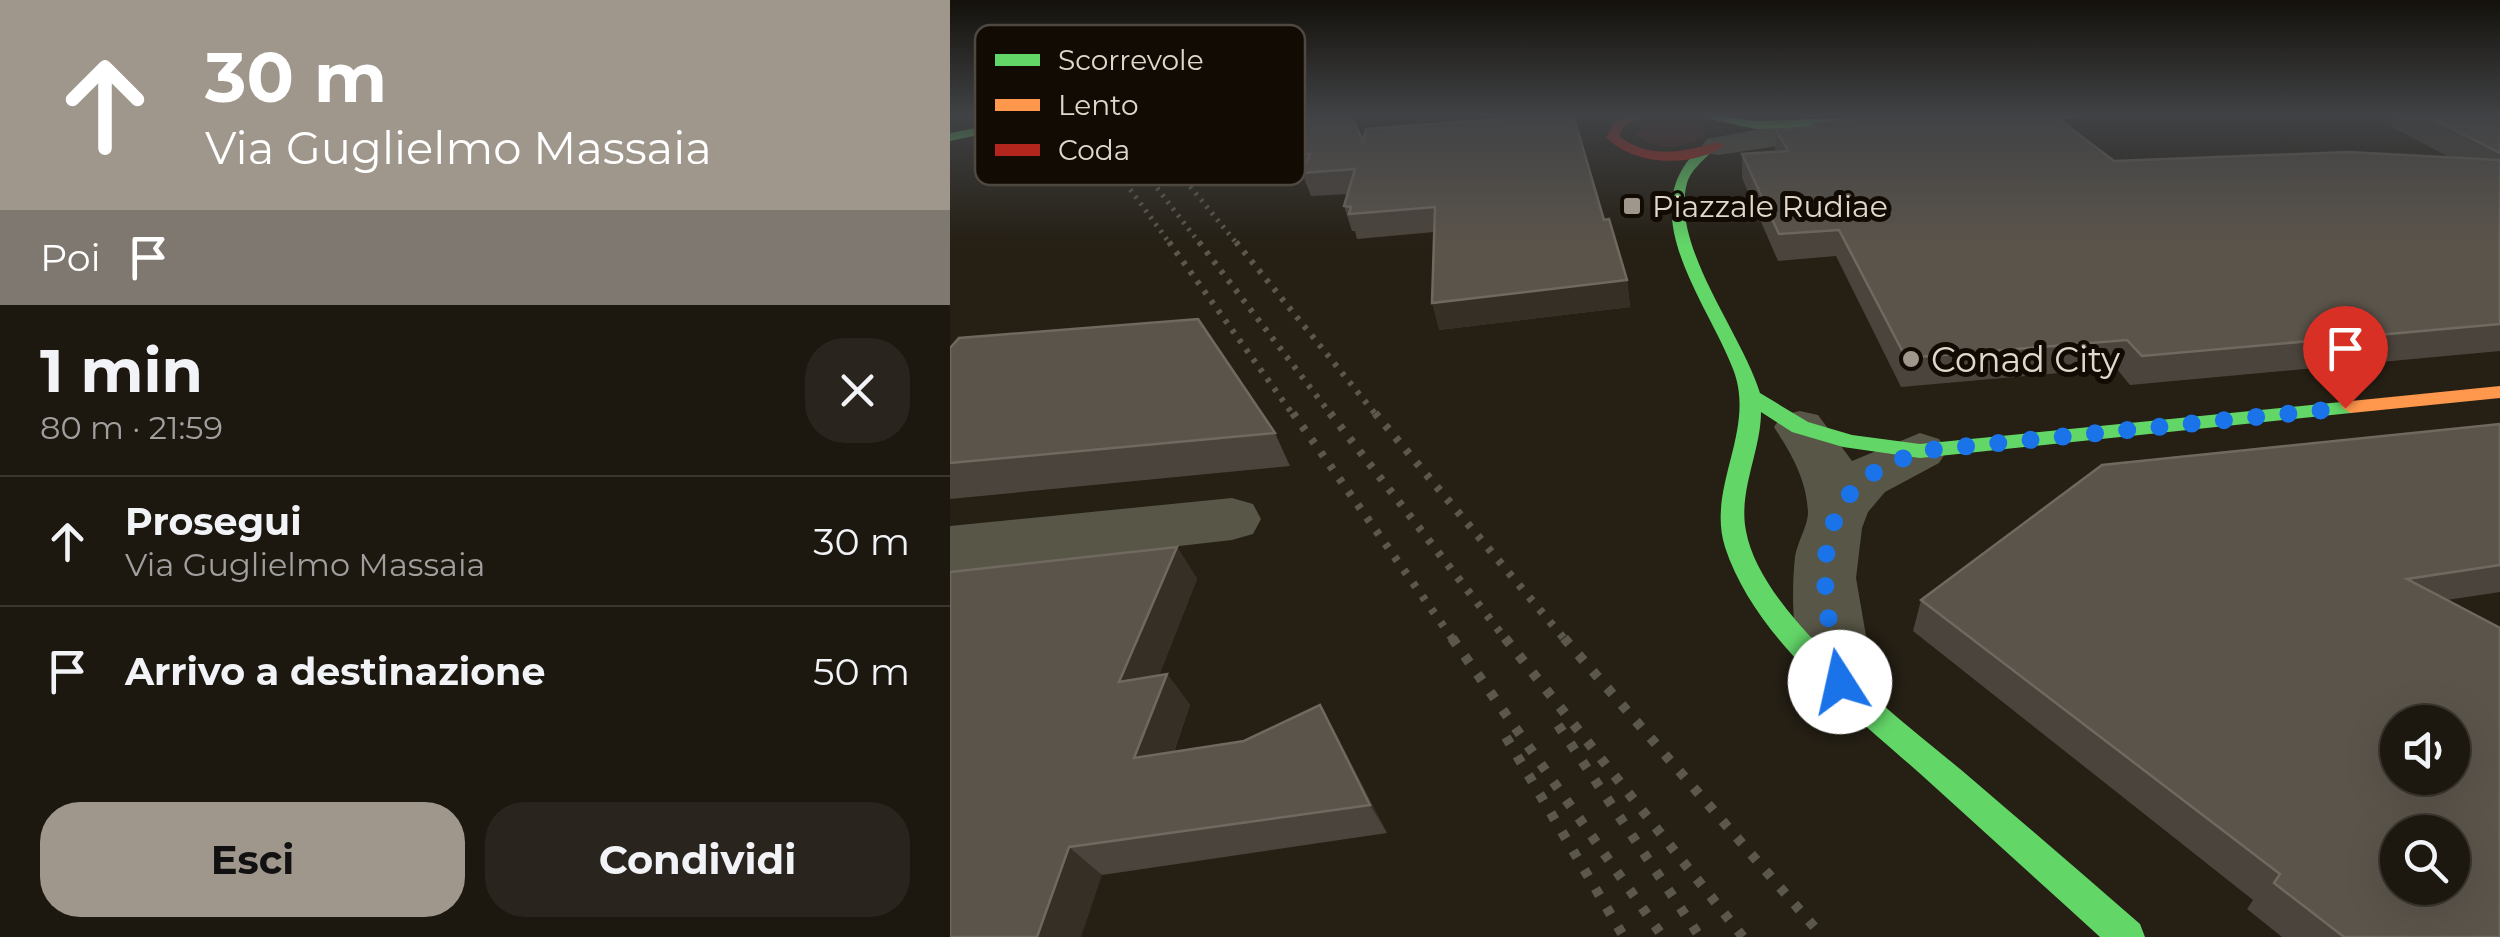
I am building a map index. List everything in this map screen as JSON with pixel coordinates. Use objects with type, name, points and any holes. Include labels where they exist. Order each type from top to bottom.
[{"type":"main road","points":[[1633,158],[1650,185],[1676,210],[1753,397],[1745,474],[1735,500],[1735,542],[1768,599],[1840,682],[2126,937]]},
{"type":"main road","points":[[1676,210],[1681,170],[1688,158]]},
{"type":"main road","points":[[1753,397],[1800,427],[1851,442],[1920,451],[2500,392]]},
{"type":"street","points":[[1800,427],[1825,462],[1836,512],[1825,558],[1826,608],[1840,682]]},
{"type":"street","points":[[1836,512],[1862,481],[1920,451]]},
{"type":"street","points":[[950,549],[1232,519]]},
{"type":"building","points":[[1308,158],[1586,158],[1627,280],[1432,303],[1435,207],[1349,214],[1351,207],[1344,206],[1355,169],[1305,173]]},
{"type":"building","points":[[1744,158],[2500,160],[2500,324],[2142,356],[2127,340],[1906,358],[1839,230],[1779,234]]},
{"type":"building","points":[[1198,319],[1275,433],[950,463],[950,348],[959,338]]},
{"type":"building","points":[[2500,424],[2500,565],[2407,579],[2500,628],[2500,937],[2344,937],[2274,883],[2280,874],[1921,600],[2102,465]]},
{"type":"building","points":[[1177,547],[1119,682],[1167,674],[1134,758],[1244,741],[1320,705],[1370,805],[1069,847],[1037,937],[950,937],[950,572]]},
{"type":"railway","points":[[1127,185],[1171,245]]},
{"type":"railway","points":[[1155,185],[1201,245]]},
{"type":"railway","points":[[1189,185],[1238,245]]},
{"type":"railway","points":[[1169,242],[1294,416]]},
{"type":"railway","points":[[1199,242],[1332,416]]},
{"type":"railway","points":[[1236,242],[1377,416]]},
{"type":"railway","points":[[1293,413],[1454,641]]},
{"type":"railway","points":[[1330,413],[1507,641]]},
{"type":"railway","points":[[1375,413],[1566,641]]},
{"type":"railway","points":[[1452,638],[1663,937]]},
{"type":"railway","points":[[1505,638],[1743,937]]},
{"type":"railway","points":[[1564,638],[1823,937]]},
{"type":"railway","points":[[1558,725],[1700,937]]},
{"type":"railway","points":[[1506,737],[1624,937]]},
{"type":"traffic: fast","points":[[1698,158],[1682,177],[1678,209],[1690,257],[1751,394],[1748,440],[1733,507],[1733,528],[1738,549],[1754,581],[1775,612],[1824,668],[2127,937]]},
{"type":"traffic: fast","points":[[1753,397],[1800,427],[1851,442],[1920,451],[2351,407]]},
{"type":"traffic: slow","points":[[2351,407],[2500,392]]},
{"type":"place","name":"Piazzale Rudiae","points":[[1632,206]]},
{"type":"place","name":"Conad City","points":[[1911,359]]},
{"type":"route","points":[[1840,682],[1826,608],[1825,558],[1836,512],[1862,481],[1920,451],[2345,408]]}]
